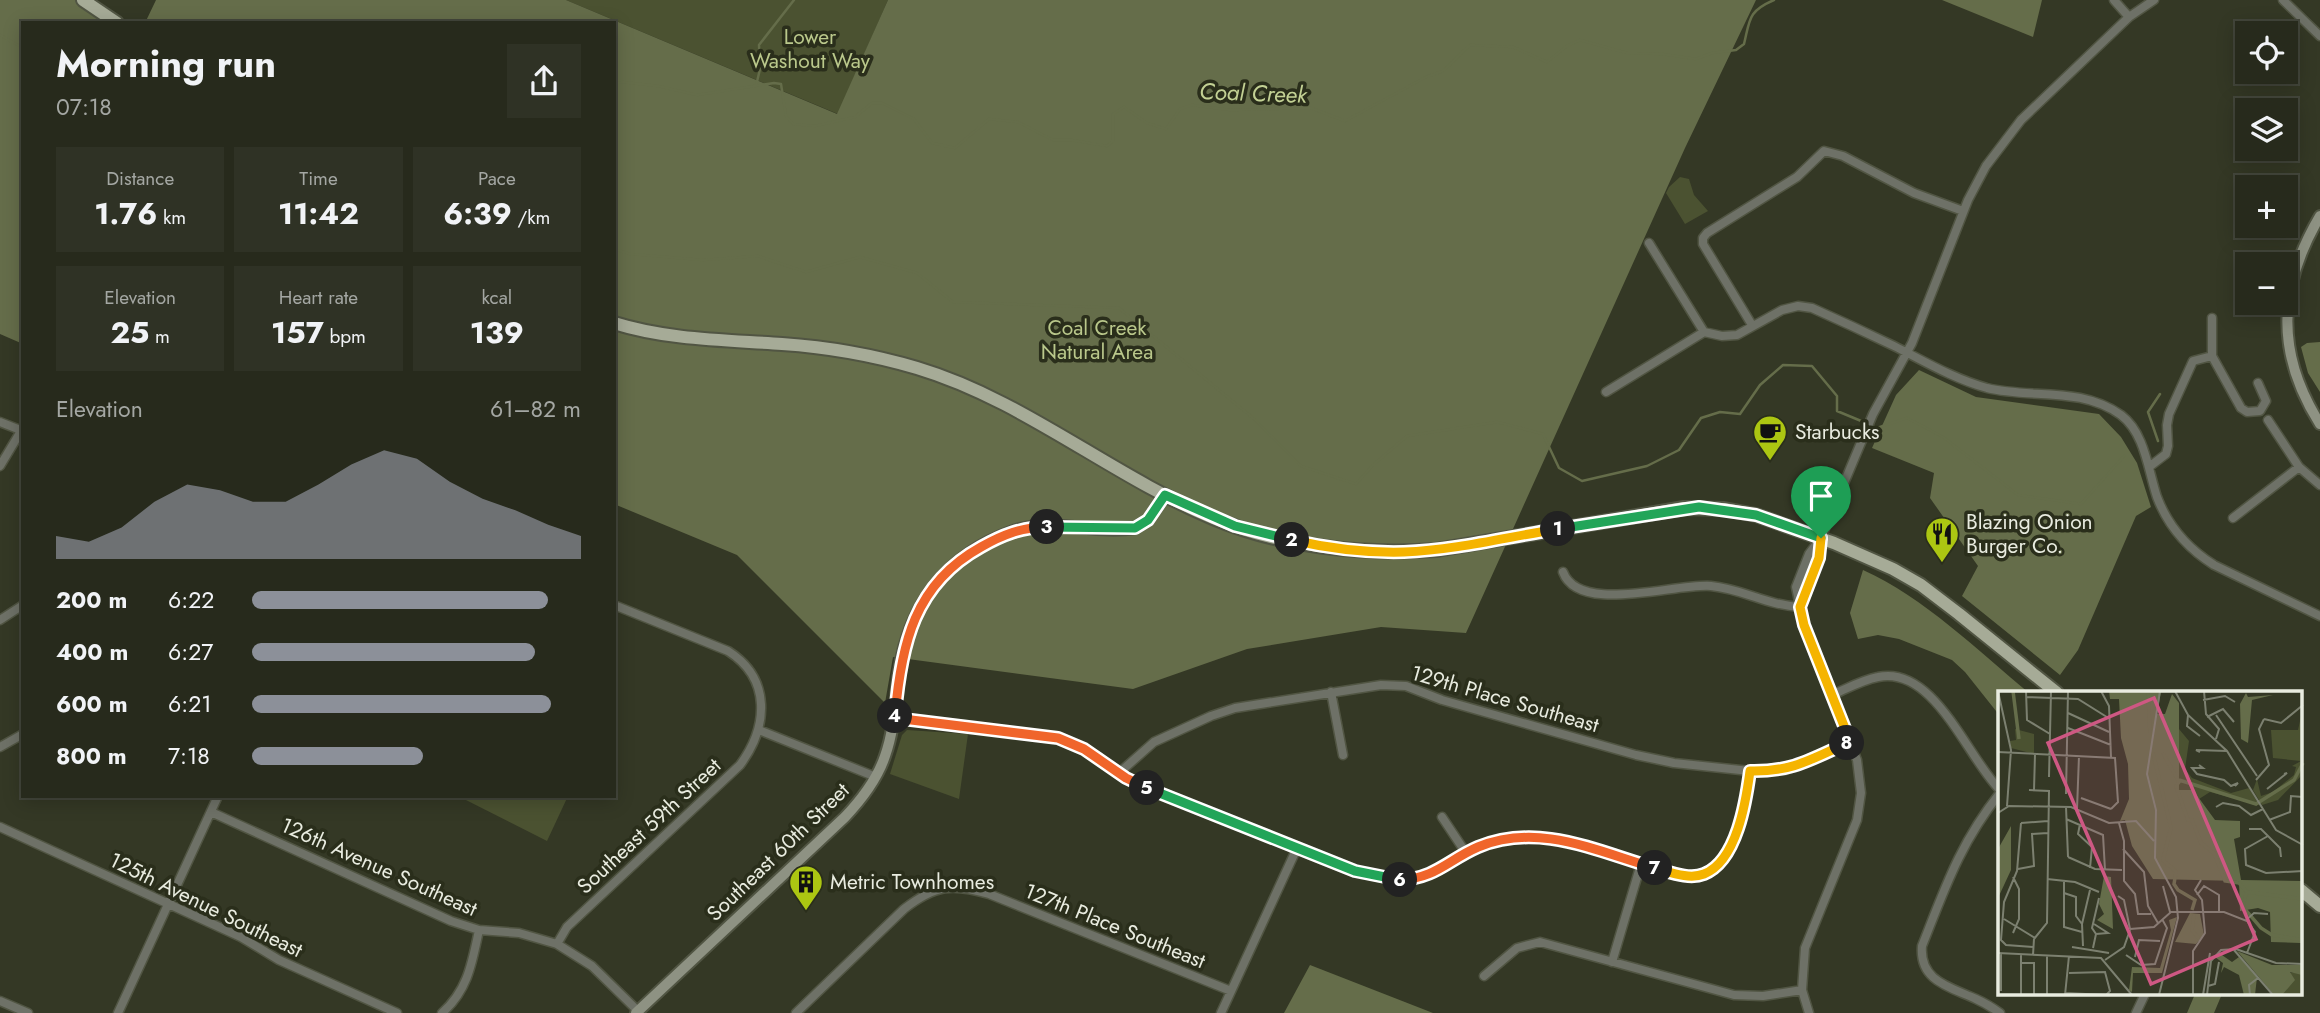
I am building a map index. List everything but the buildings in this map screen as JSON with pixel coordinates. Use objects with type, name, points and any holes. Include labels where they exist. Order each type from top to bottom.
[{"type":"main road","points":[[83,0],[114,21]]},
{"type":"main road","points":[[616,323],[673,335],[819,347],[917,368],[947,378],[1014,408],[1165,495],[1212,518],[1304,543],[1402,552],[1436,550],[1699,507],[1756,515],[1821,538],[1882,564],[1921,585],[2054,691]]},
{"type":"main road","points":[[2302,891],[2320,906]]},
{"type":"street","points":[[2114,0],[2129,17]]},
{"type":"street","points":[[1809,1013],[1802,990],[1802,966],[1809,935],[1859,810],[1861,775],[1800,607],[1796,587],[1809,554],[1821,538],[1873,414],[1908,353],[1963,211],[1986,166],[2021,120],[2129,17],[2154,0]]},
{"type":"street","points":[[2283,0],[2320,36]]},
{"type":"street","points":[[1752,325],[1703,244],[1703,238],[1797,177],[1824,151],[1843,156],[1914,192],[1963,211]]},
{"type":"street","points":[[2320,217],[2292,278],[2286,322],[2288,348],[2297,381],[2320,424]]},
{"type":"street","points":[[1649,243],[1704,332]]},
{"type":"street","points":[[1606,392],[1704,332],[1722,336],[1737,335],[1782,310],[1798,306],[1812,308],[1958,378],[1989,388],[2092,400],[2121,415],[2135,430],[2165,514],[2182,539],[2198,555],[2235,577],[2320,616]]},
{"type":"street","points":[[2212,318],[2212,356],[2241,408],[2247,412],[2260,411],[2266,401],[2258,383]]},
{"type":"street","points":[[2149,467],[2166,454],[2169,414],[2193,361],[2212,356]]},
{"type":"street","points":[[2267,420],[2299,467],[2320,485]]},
{"type":"street","points":[[0,422],[21,431]]},
{"type":"street","points":[[0,466],[21,433]]},
{"type":"street","points":[[2233,518],[2299,467]]},
{"type":"street","name":"Southeast 60th Street","points":[[637,1012],[860,802],[876,777],[885,756],[895,718],[901,658],[912,624],[932,587],[952,565],[1001,537],[1031,527],[1135,528],[1148,520],[1165,495]]},
{"type":"street","points":[[1800,607],[1819,558],[1821,538]]},
{"type":"street","points":[[1563,572],[1566,579],[1579,589],[1611,595],[1686,586],[1710,586],[1740,592],[1769,603],[1800,607]]},
{"type":"street","points":[[0,620],[21,605]]},
{"type":"street","points":[[616,606],[739,658],[758,686],[759,730],[876,777]]},
{"type":"street","points":[[1832,695],[1877,677],[1907,681],[1920,687],[1937,703],[1998,790]]},
{"type":"street","name":"129th Place Southeast","points":[[1119,773],[1154,742],[1211,716],[1235,708],[1381,685],[1406,687],[1442,700],[1636,755],[1674,763],[1777,771],[1797,766],[1850,741]]},
{"type":"street","points":[[1331,692],[1343,755]]},
{"type":"street","points":[[895,718],[1058,738],[1098,757],[1138,784],[1355,871],[1402,880],[1435,872],[1466,853],[1500,840],[1531,836],[1558,839],[1685,875],[1703,874],[1711,870],[1725,854],[1739,825],[1746,802],[1750,771]]},
{"type":"street","name":"Southeast 59th Street","points":[[557,944],[573,921],[740,765],[756,740],[759,730]]},
{"type":"street","points":[[0,747],[21,735]]},
{"type":"street","points":[[1998,795],[1962,849],[1922,946],[1921,956],[1929,973],[1944,985],[1979,1000],[2000,1013]]},
{"type":"street","points":[[118,1013],[217,798]]},
{"type":"street","name":"126th Avenue Southeast","points":[[211,812],[451,921],[480,930],[519,933],[557,944],[592,966],[637,1012]]},
{"type":"street","points":[[1442,817],[1466,853]]},
{"type":"street","name":"125th Avenue Southeast","points":[[0,827],[241,937],[279,960],[397,1013]]},
{"type":"street","points":[[1221,1013],[1297,848]]},
{"type":"street","points":[[1612,962],[1641,864]]},
{"type":"street","name":"127th Place Southeast","points":[[796,1013],[904,909],[916,900],[945,887],[969,888],[989,894],[1231,991]]},
{"type":"street","points":[[442,1013],[461,993],[467,982],[480,930]]},
{"type":"street","points":[[1484,976],[1507,955],[1525,944],[1540,942],[1696,987],[1734,995],[1763,996],[1802,990]]},
{"type":"street","points":[[2136,1013],[2143,996]]},
{"type":"street","points":[[0,1000],[28,1013]]},
{"type":"green space","name":"Lower Washout Way","points":[[566,0],[888,0],[838,114]]},
{"type":"green space","points":[[1680,177],[1689,179],[1694,195],[1708,211],[1685,224],[1666,193]]},
{"type":"green space","points":[[907,730],[968,734],[959,799],[890,774],[902,735]]},
{"type":"green space","points":[[462,798],[567,798],[547,841]]},
{"type":"shaded area","points":[[0,0],[86,0],[117,21],[21,21],[21,343],[0,334]]},
{"type":"shaded area","name":"Coal Creek Natural Area","points":[[156,0],[566,0],[616,21],[146,21]]},
{"type":"shaded area","name":"Coal Creek Natural Area","points":[[888,0],[1756,0],[1685,148],[1466,633],[1381,627],[1247,649],[1133,689],[893,657],[885,703],[737,555],[616,505],[616,21],[837,114]]},
{"type":"shaded area","points":[[1942,0],[2042,0],[2033,37]]},
{"type":"shaded area","points":[[2320,342],[2320,392],[2308,373],[2301,347],[2307,343]]},
{"type":"shaded area","points":[[1919,370],[1976,397],[2099,414],[2121,437],[2137,463],[2151,507],[2136,516],[2078,650],[2060,675],[1962,596],[1978,566],[1930,498],[1934,473],[1872,448],[1896,395]]},
{"type":"shaded area","points":[[1863,570],[1929,610],[2027,691],[1998,691],[1998,713],[1952,660],[1899,639],[1878,635],[1858,639],[1850,613]]},
{"type":"shaded area","points":[[1310,965],[1433,1013],[1284,1013]]},
{"type":"shaded area","points":[[2194,996],[2221,996],[2214,1013],[2187,1013]]},
{"type":"waterway","points":[[756,86],[760,69],[759,45],[794,0]]},
{"type":"waterway","name":"Coal Creek","points":[[616,84],[658,86],[697,95],[781,84],[786,116],[793,124],[815,126],[855,117],[872,103],[882,103],[914,119],[932,143],[955,148],[989,119],[1018,122],[1053,140],[1107,146],[1113,141],[1113,114],[1124,107],[1147,123],[1166,129],[1180,109],[1192,105],[1230,110],[1311,108],[1345,121],[1426,77],[1443,71],[1470,45],[1513,47],[1547,62],[1567,46],[1580,40],[1627,53],[1696,59],[1712,53],[1736,50],[1744,44],[1751,17],[1759,8],[1774,0]]},
{"type":"waterway","name":"Coal Creek","points":[[0,35],[21,47]]},
{"type":"waterway","points":[[616,250],[630,254],[703,260],[758,256],[806,272],[860,257],[917,273],[953,302],[1119,308],[1253,418],[1301,466],[1356,484],[1373,465],[1407,436],[1497,422],[1543,434],[1559,468],[1582,481],[1647,466],[1679,450],[1701,418],[1720,412],[1740,414],[1760,385],[1783,365],[1812,366],[1837,396],[1837,411],[1866,423]]},
{"type":"waterway","points":[[2158,441],[2148,412],[2160,394]]},
{"type":"waterway","points":[[1872,426],[1877,428],[1907,418],[1943,437],[2018,495],[2081,504],[2124,456]]},
{"type":"place","name":"Starbucks","points":[[1770,462]]},
{"type":"place","name":"Blazing Onion Burger Co.","points":[[1942,564]]},
{"type":"place","name":"Metric Townhomes","points":[[806,912]]},
{"type":"route","points":[[1165,495],[1212,518],[1238,527],[1304,543],[1365,550],[1436,550],[1699,507],[1756,515],[1821,538],[1819,558],[1800,607],[1804,625],[1850,741],[1797,766],[1750,771],[1742,817],[1725,854],[1711,870],[1695,876],[1558,839],[1531,836],[1500,840],[1478,848],[1428,875],[1402,880],[1371,876],[1138,784],[1098,757],[1058,738],[895,718],[901,658],[912,624],[932,587],[952,565],[1001,537],[1031,527],[1135,528],[1148,520],[1165,495]]}]
